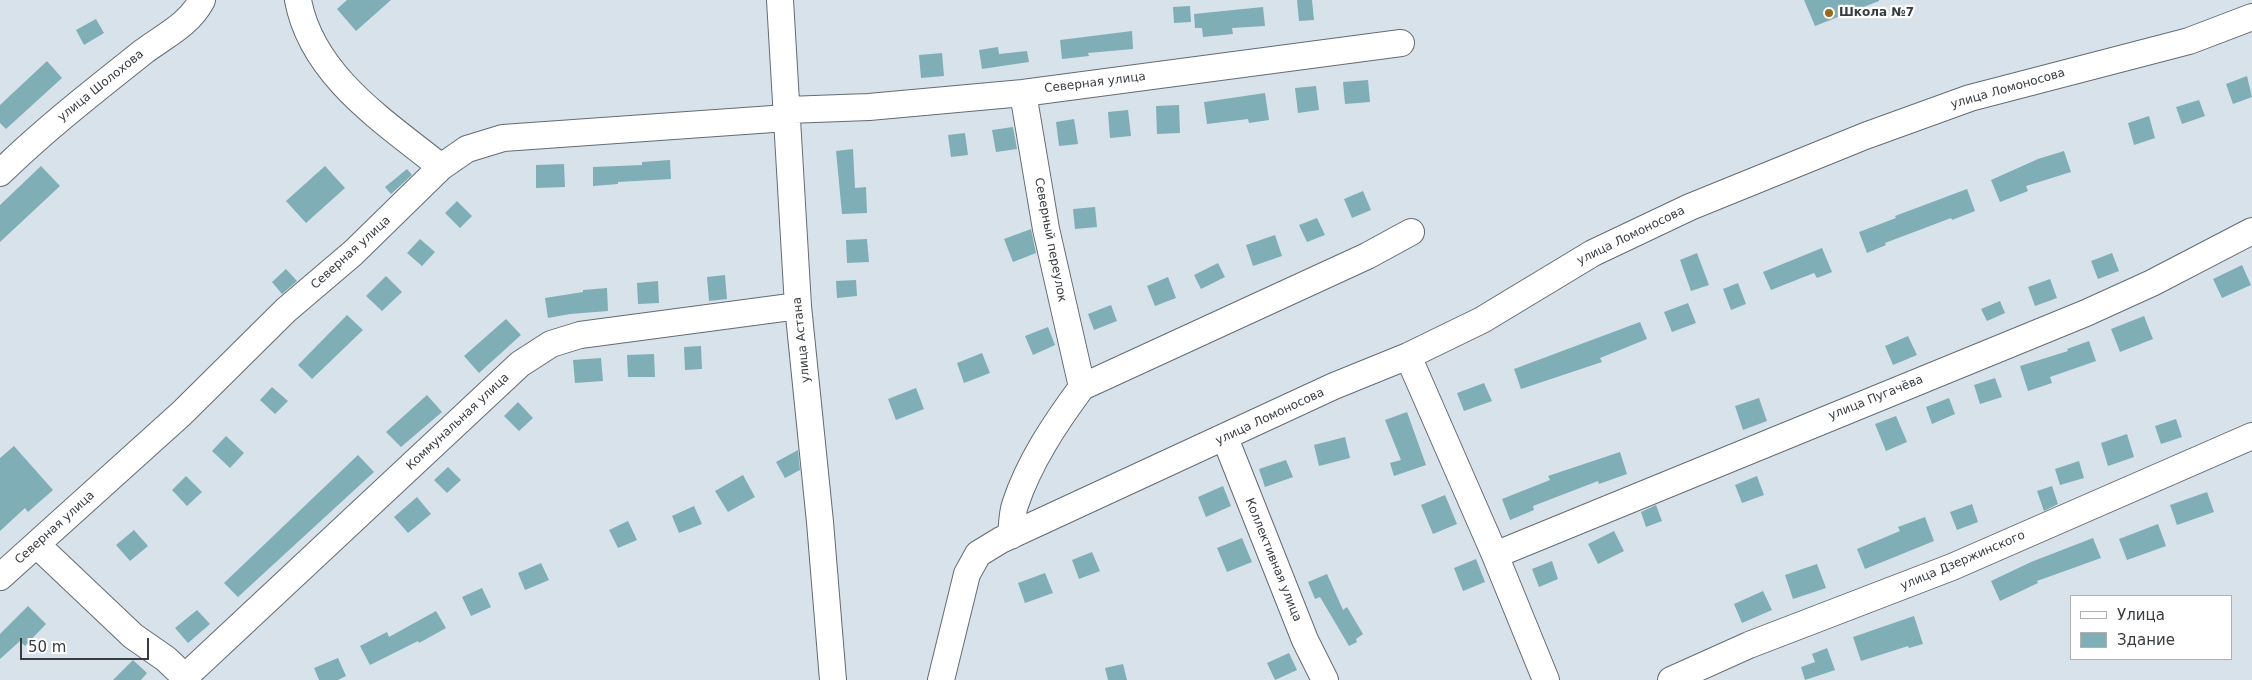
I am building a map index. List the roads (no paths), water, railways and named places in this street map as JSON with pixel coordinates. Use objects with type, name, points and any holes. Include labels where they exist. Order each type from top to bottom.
[{"type":"street","name":"улица Шолохова","points":[[0,173],[33,141],[148,48],[185,22],[197,10],[202,0]]},
{"type":"street","points":[[298,0],[302,19],[324,61],[354,97],[441,167]]},
{"type":"street","name":"улица Астана","points":[[780,0],[798,306],[821,532],[833,680]]},
{"type":"street","name":"улица Ломоносова","points":[[941,680],[967,574],[978,554],[1011,536],[1334,386],[1408,356],[1482,320],[1594,252],[1690,207],[1865,136],[1970,98],[2189,41],[2252,17]]},
{"type":"street","name":"Северная улица","points":[[0,578],[182,413],[286,310],[353,253],[441,167],[467,148],[503,138],[1023,93],[1401,43]]},
{"type":"street","name":"Северный переулок","points":[[1023,93],[1046,229],[1082,387]]},
{"type":"street","name":"улица Пугачёва","points":[[1495,555],[2086,313],[2152,283],[2252,230]]},
{"type":"street","points":[[1011,536],[1014,506],[1024,484],[1056,422],[1082,387],[1367,256],[1411,232]]},
{"type":"street","name":"Коммунальная улица","points":[[187,678],[520,364],[551,344],[580,335],[798,306]]},
{"type":"street","points":[[1408,356],[1495,555],[1546,680]]},
{"type":"street","name":"улица Дзержинского","points":[[1671,680],[1749,645],[1952,567],[2252,436]]},
{"type":"street","name":"Коллективная улица","points":[[1225,438],[1305,640],[1325,680]]},
{"type":"street","points":[[38,545],[132,636],[166,659],[187,678]]},
{"type":"place","name":"Школа №7","points":[[1829,13]]}]
